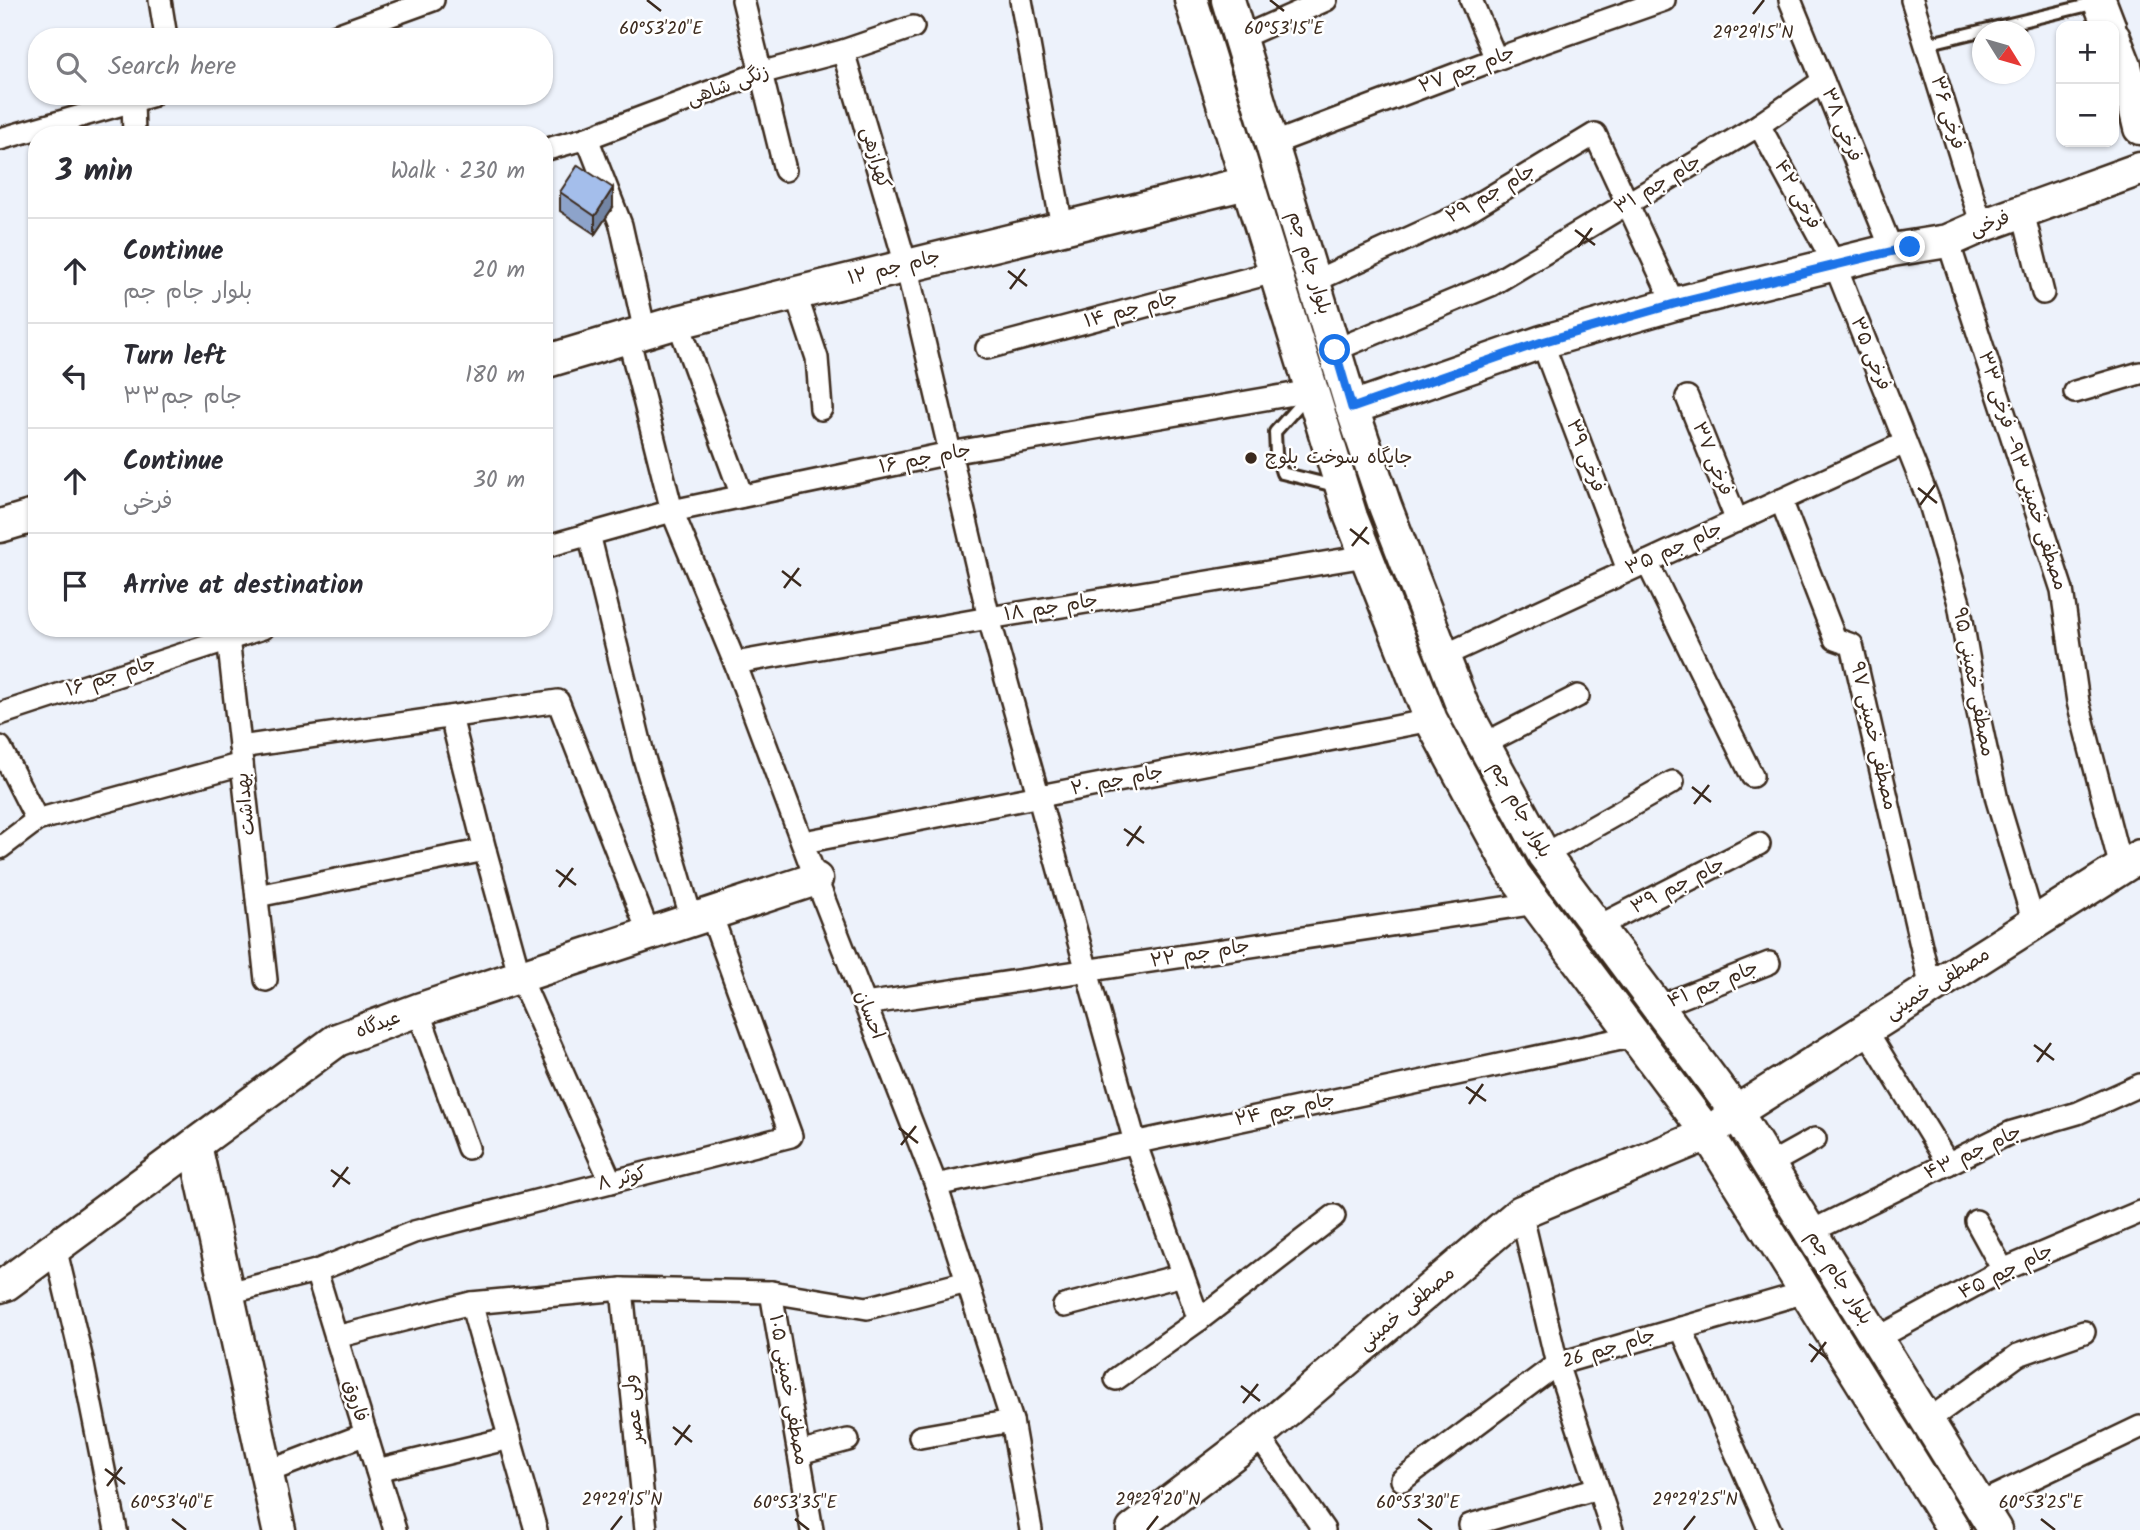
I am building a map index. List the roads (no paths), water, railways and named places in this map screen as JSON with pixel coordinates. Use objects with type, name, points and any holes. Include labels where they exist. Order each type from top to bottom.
[{"type":"main road","name":"بلوار جام جم","points":[[1191,0],[1342,487],[1366,556],[1431,720],[1514,874],[1708,1134],[1954,1530]]},
{"type":"main road","name":"بلوار جام جم","points":[[1228,0],[1384,506],[1462,705],[1544,855],[1736,1112],[1987,1517]]},
{"type":"main road","points":[[2119,52],[2140,128]]},
{"type":"main road","name":"فرخی","points":[[1352,408],[1542,342],[1674,304],[1892,250],[1948,241],[1982,226],[2140,169]]},
{"type":"main road","name":"جام جم ۱۲","points":[[553,359],[678,321],[1247,183]]},
{"type":"main road","points":[[0,526],[28,517]]},
{"type":"main road","points":[[1431,720],[1462,705]]},
{"type":"main road","name":"مصطفی خمینی","points":[[1134,1530],[1258,1435],[1521,1212],[1708,1134],[1736,1112],[2131,862]]},
{"type":"main road","name":"عیدگاه","points":[[0,1286],[337,1040],[418,1010],[816,879]]},
{"type":"main road","points":[[195,1144],[279,1530]]},
{"type":"street","points":[[160,0],[165,28]]},
{"type":"street","points":[[356,28],[433,0]]},
{"type":"street","points":[[743,0],[785,170]]},
{"type":"street","points":[[1021,0],[1062,227]]},
{"type":"street","points":[[1240,38],[1326,0]]},
{"type":"street","points":[[1471,0],[1496,59]]},
{"type":"street","name":"جام جم ۲۷","points":[[1272,145],[1496,59],[1664,0]]},
{"type":"street","name":"فرخی ۳۸","points":[[1790,0],[1892,250]]},
{"type":"street","name":"فرخی ۳۶","points":[[1912,0],[1982,226]]},
{"type":"street","name":"زنگی شاهی","points":[[553,147],[587,138],[760,73],[844,51],[913,27]]},
{"type":"street","name":"کهرازهی","points":[[844,51],[906,265],[989,618],[1087,971],[1135,1142],[1199,1320]]},
{"type":"street","name":"جام جم ۳۱","points":[[1335,350],[1491,285],[1759,125],[1823,80]]},
{"type":"street","points":[[46,126],[121,105]]},
{"type":"street","points":[[136,126],[141,105]]},
{"type":"street","name":"فرخی ۴۲","points":[[1759,125],[1835,265]]},
{"type":"street","points":[[0,139],[28,131]]},
{"type":"street","name":"جام جم ۲۹","points":[[1315,281],[1464,213],[1595,134],[1628,204]]},
{"type":"street","name":"احسان","points":[[587,138],[621,225],[636,334],[672,511],[735,663],[936,1185],[1012,1421],[1031,1530]]},
{"type":"street","points":[[1628,204],[1674,304]]},
{"type":"street","points":[[2023,212],[2043,293]]},
{"type":"street","name":"مصطفی خمینی ۹۳- فرخی ۳۳","points":[[1948,241],[2062,590],[2078,702],[2131,862]]},
{"type":"street","name":"فرخی ۳۵","points":[[1835,265],[1905,443]]},
{"type":"street","name":"جام جم ۱۴","points":[[987,348],[1275,272]]},
{"type":"street","points":[[796,292],[817,358],[821,409]]},
{"type":"street","points":[[678,321],[742,496]]},
{"type":"street","name":"فرخی ۳۹","points":[[1542,342],[1637,566],[1752,776]]},
{"type":"street","points":[[2075,391],[2140,373]]},
{"type":"street","name":"جام جم ۱۶","points":[[553,544],[672,511],[950,453],[1311,391]]},
{"type":"street","name":"فرخی ۳۷","points":[[1687,397],[1737,521]]},
{"type":"street","name":"جام جم ۳۵","points":[[1443,656],[1905,443]]},
{"type":"street","name":"مصطفی خمینی ۹۵","points":[[1905,443],[1930,504],[1959,603],[1976,703],[1997,800],[2034,923]]},
{"type":"street","name":"مصطفی خمینی ۹۷","points":[[1782,500],[1835,639],[1852,645],[1931,989]]},
{"type":"street","points":[[589,534],[645,758],[702,917]]},
{"type":"street","name":"جام جم ۱۸","points":[[735,663],[1366,556]]},
{"type":"street","name":"جام جم ۱۶","points":[[0,714],[217,637]]},
{"type":"street","name":"بهداشت","points":[[228,637],[266,981]]},
{"type":"street","points":[[1484,744],[1578,696]]},
{"type":"street","points":[[0,848],[37,820],[241,755],[451,717],[558,701],[649,934]]},
{"type":"street","points":[[451,717],[520,976],[611,1182]]},
{"type":"street","name":"جام جم ۲۰","points":[[804,842],[1431,720]]},
{"type":"street","points":[[0,747],[37,820]]},
{"type":"street","points":[[1544,855],[1673,782]]},
{"type":"street","name":"جام جم ۳۹","points":[[1597,927],[1759,844]]},
{"type":"street","points":[[257,896],[485,850]]},
{"type":"street","name":"جام جم ۲۲","points":[[865,1004],[1536,903]]},
{"type":"street","name":"کوثر ۸","points":[[228,1293],[316,1271],[414,1232],[791,1136],[702,917]]},
{"type":"street","name":"جام جم ۴۱","points":[[1657,1007],[1769,963]]},
{"type":"street","points":[[418,1010],[468,1148]]},
{"type":"street","points":[[1866,1030],[1948,1164]]},
{"type":"street","name":"جام جم ۲۴","points":[[936,1185],[1635,1036]]},
{"type":"street","name":"جام جم ۴۳","points":[[1810,1232],[2012,1132],[2078,1113],[2140,1085]]},
{"type":"street","points":[[1768,1165],[1815,1139]]},
{"type":"street","points":[[1521,1212],[1557,1364],[1612,1530]]},
{"type":"street","name":"جام جم ۴۵","points":[[1876,1339],[2003,1270],[2140,1212]]},
{"type":"street","points":[[1116,1379],[1199,1320],[1334,1216]]},
{"type":"street","points":[[1976,1221],[2003,1270]]},
{"type":"street","points":[[55,1247],[82,1360],[116,1530]]},
{"type":"street","name":"فاروق","points":[[316,1271],[395,1530]]},
{"type":"street","points":[[1064,1306],[1183,1275]]},
{"type":"street","points":[[336,1337],[471,1303],[622,1289],[771,1292],[867,1308],[967,1282]]},
{"type":"street","name":"ولی عصر","points":[[622,1289],[646,1530]]},
{"type":"street","name":"مصطفی خمینی ۱۰۵","points":[[771,1292],[812,1530]]},
{"type":"street","name":"جام جم 26","points":[[1402,1480],[1557,1364],[1806,1292]]},
{"type":"street","points":[[471,1303],[536,1530]]},
{"type":"street","points":[[1681,1328],[1770,1530]]},
{"type":"street","points":[[1927,1420],[2018,1355],[2084,1332]]},
{"type":"street","points":[[920,1437],[1012,1421]]},
{"type":"street","points":[[1987,1517],[2140,1427]]},
{"type":"street","points":[[267,1472],[366,1434]]},
{"type":"street","points":[[1258,1435],[1324,1530]]},
{"type":"street","points":[[377,1470],[510,1438]]},
{"type":"street","points":[[799,1453],[848,1440]]},
{"type":"street","points":[[1471,1525],[1598,1488]]},
{"type":"lane","points":[[1926,44],[2103,9]]},
{"type":"lane","points":[[1311,391],[1275,432],[1276,454],[1282,473],[1342,487]]},
{"type":"place","name":"جایگاه سوخت بلوچ","points":[[1251,458]]}]
